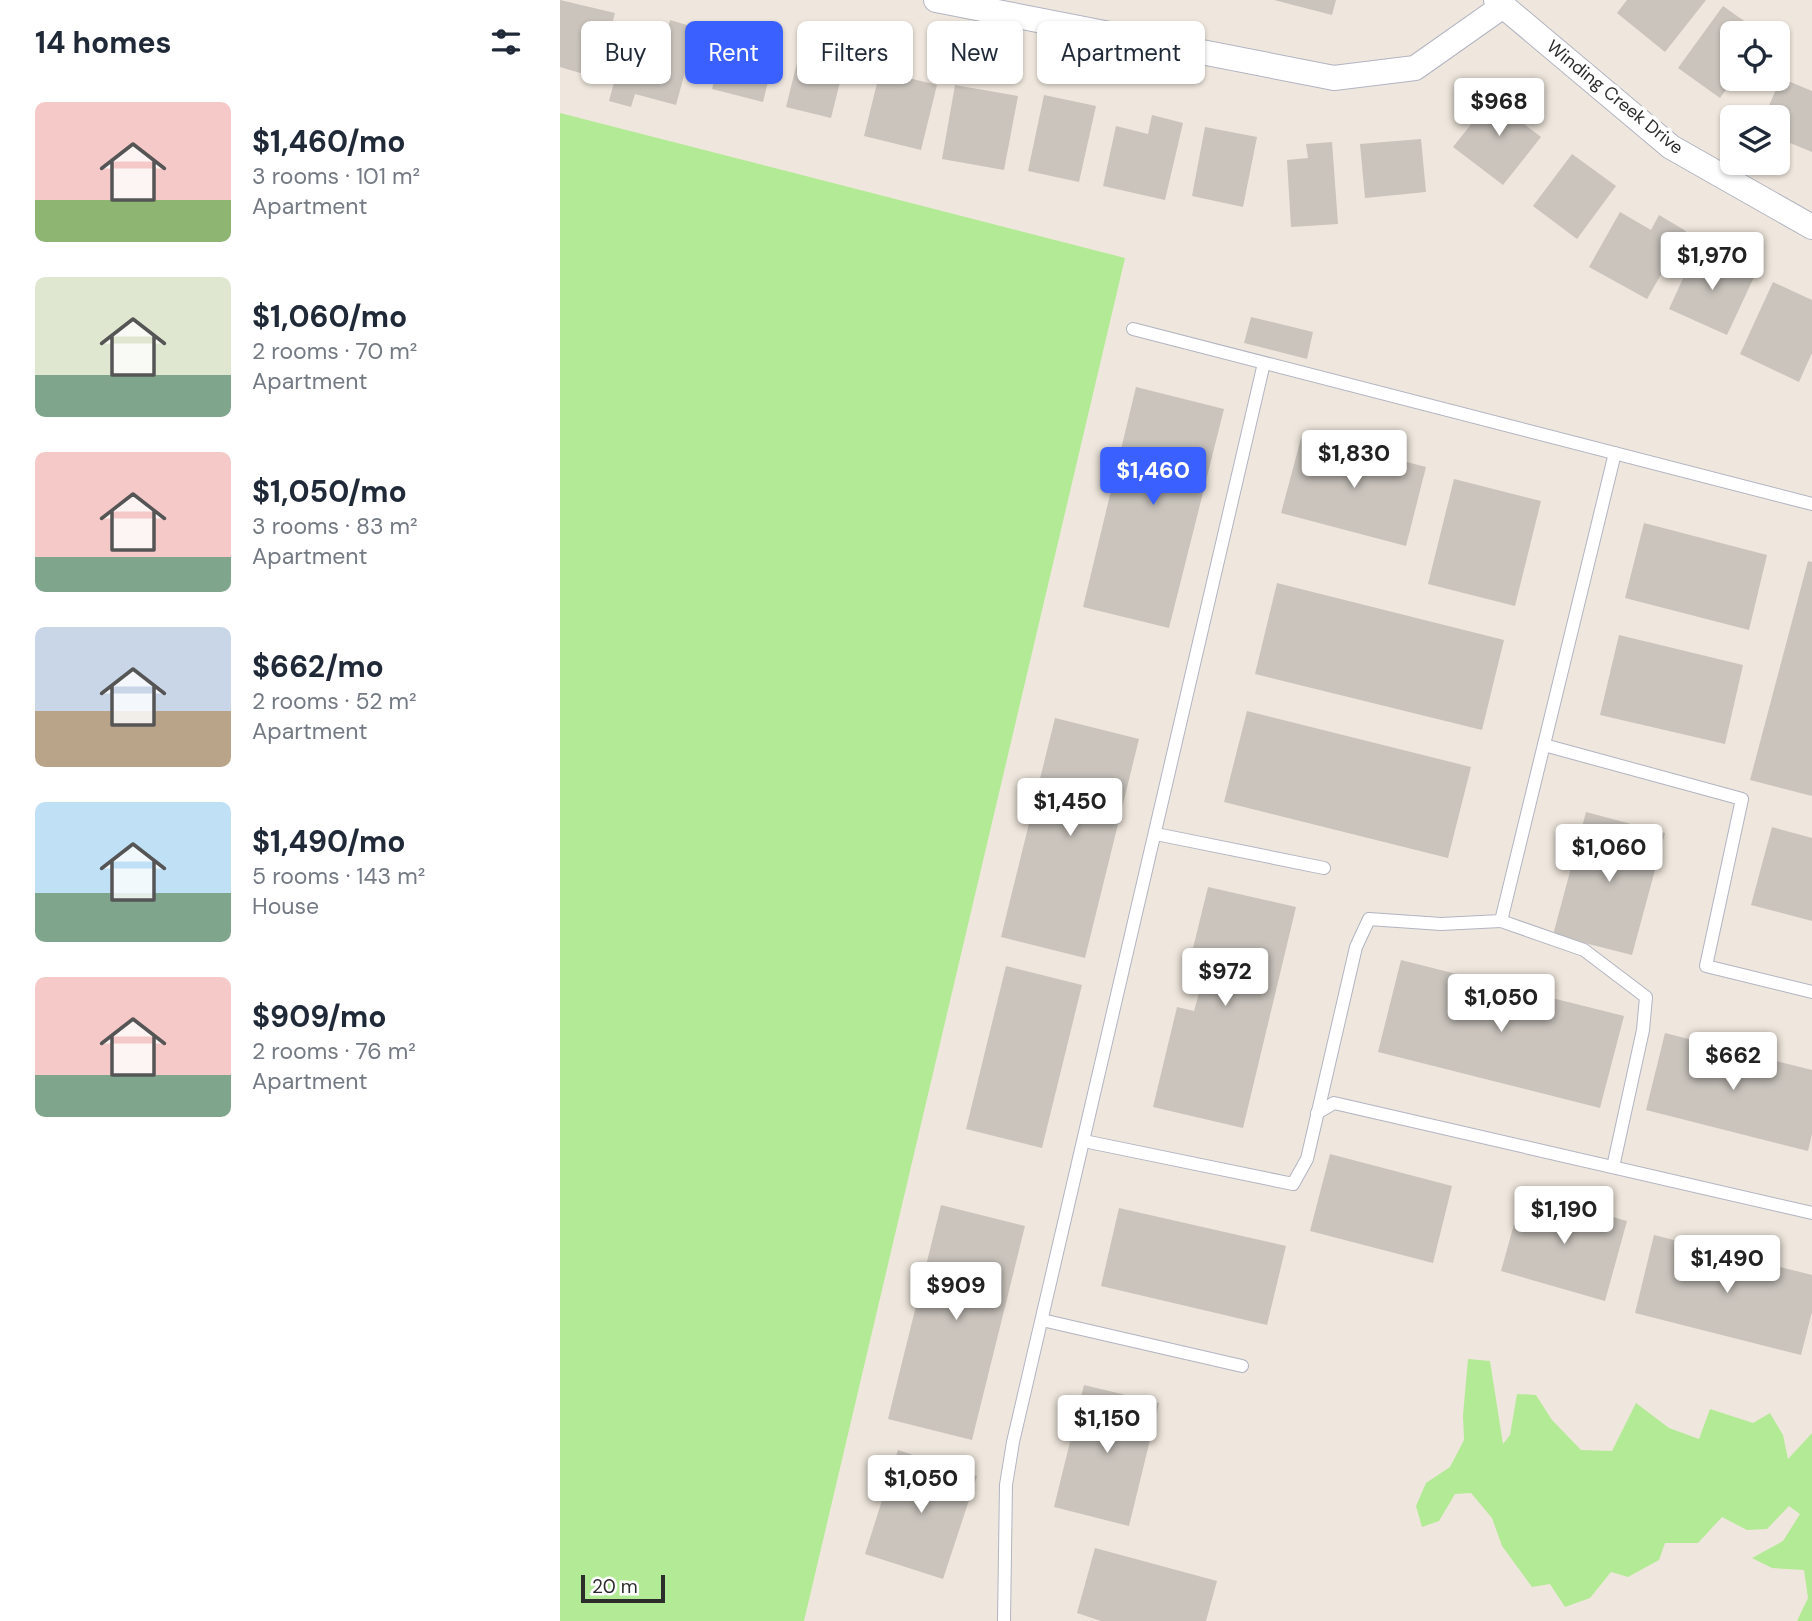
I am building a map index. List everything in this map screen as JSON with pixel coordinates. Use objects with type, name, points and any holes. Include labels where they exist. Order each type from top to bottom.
[{"type":"street","points":[[936,0],[1334,78],[1415,68],[1500,3]]},
{"type":"street","name":"Winding Creek Drive","points":[[1500,3],[1671,147],[1812,227]]},
{"type":"lane","points":[[1133,329],[1812,504]]},
{"type":"lane","points":[[1004,1621],[1006,1485],[1264,363]]},
{"type":"lane","points":[[1501,921],[1615,453]]},
{"type":"lane","points":[[1544,745],[1742,799],[1706,966],[1812,992]]},
{"type":"lane","points":[[1156,834],[1324,868]]},
{"type":"lane","points":[[1084,1141],[1293,1184],[1307,1159],[1356,947],[1369,919],[1441,924],[1501,921],[1584,950],[1646,997],[1643,1030],[1613,1167]]},
{"type":"lane","points":[[1317,1113],[1334,1103],[1812,1213]]},
{"type":"lane","points":[[1042,1320],[1242,1366]]},
{"type":"green space","points":[[560,113],[1125,258],[804,1621],[560,1621]]},
{"type":"green space","points":[[1468,1359],[1490,1361],[1503,1444],[1510,1435],[1517,1394],[1536,1395],[1552,1420],[1581,1450],[1612,1451],[1636,1403],[1669,1428],[1699,1439],[1710,1409],[1753,1423],[1770,1413],[1783,1435],[1788,1459],[1812,1433],[1812,1621],[1797,1621],[1808,1598],[1804,1570],[1772,1568],[1752,1558],[1783,1541],[1800,1514],[1789,1506],[1767,1529],[1747,1530],[1722,1517],[1698,1543],[1665,1543],[1659,1560],[1628,1577],[1611,1572],[1590,1598],[1565,1607],[1550,1584],[1532,1587],[1502,1546],[1492,1518],[1471,1493],[1455,1494],[1439,1521],[1422,1527],[1416,1506],[1426,1483],[1450,1467],[1464,1440],[1463,1415]]},
{"type":"building","points":[[560,0],[615,13],[613,21],[581,21],[581,73],[560,67]]},
{"type":"building","points":[[1274,0],[1336,0],[1332,15]]},
{"type":"building","points":[[1627,0],[1706,0],[1665,52],[1617,13]]},
{"type":"building","points":[[1723,6],[1744,21],[1720,21],[1720,91],[1725,91],[1720,98],[1678,68]]},
{"type":"building","points":[[670,21],[685,24],[685,72],[676,105],[635,94],[631,107],[609,101],[614,84],[671,84]]},
{"type":"building","points":[[797,63],[797,84],[840,84],[831,118],[786,107]]},
{"type":"building","points":[[913,79],[937,85],[921,150],[864,136],[877,84],[913,84]]},
{"type":"building","points":[[1790,82],[1812,91],[1812,152],[1790,143],[1790,105],[1769,105],[1775,91],[1790,91]]},
{"type":"building","points":[[713,84],[767,84],[763,102],[712,89]]},
{"type":"building","points":[[955,85],[1018,96],[1004,170],[942,159]]},
{"type":"building","points":[[1499,89],[1532,114],[1524,124],[1541,137],[1503,185],[1453,147]]},
{"type":"building","points":[[1044,95],[1096,106],[1079,182],[1028,171]]},
{"type":"building","points":[[1152,115],[1183,123],[1165,200],[1103,186],[1116,126],[1148,134]]},
{"type":"building","points":[[1205,127],[1257,137],[1243,207],[1192,196]]},
{"type":"building","points":[[1421,139],[1426,192],[1365,198],[1360,144]]},
{"type":"building","points":[[1332,142],[1338,224],[1291,227],[1287,160],[1308,158],[1306,144]]},
{"type":"building","points":[[1572,154],[1616,186],[1577,239],[1533,206]]},
{"type":"building","points":[[1620,212],[1651,230],[1659,215],[1686,231],[1647,299],[1589,267]]},
{"type":"building","points":[[1697,248],[1755,275],[1727,335],[1669,309]]},
{"type":"building","points":[[1773,282],[1812,300],[1812,353],[1799,382],[1740,354]]},
{"type":"building","points":[[1251,317],[1313,332],[1307,359],[1244,343]]},
{"type":"building","points":[[1136,387],[1224,409],[1169,628],[1083,607]]},
{"type":"building","points":[[1302,435],[1426,467],[1406,546],[1281,513]]},
{"type":"building","points":[[1454,479],[1541,501],[1515,606],[1428,584]]},
{"type":"building","points":[[1644,523],[1767,555],[1749,630],[1625,598]]},
{"type":"building","points":[[1808,561],[1812,562],[1812,796],[1750,780]]},
{"type":"building","points":[[1277,583],[1504,640],[1482,730],[1255,674]]},
{"type":"building","points":[[1619,635],[1743,665],[1725,744],[1600,715]]},
{"type":"building","points":[[1247,711],[1471,767],[1448,858],[1224,802]]},
{"type":"building","points":[[1055,718],[1139,739],[1085,958],[1001,937]]},
{"type":"building","points":[[1586,812],[1665,833],[1632,955],[1553,935]]},
{"type":"building","points":[[1772,827],[1812,838],[1812,921],[1751,905]]},
{"type":"building","points":[[1208,887],[1296,907],[1243,1128],[1153,1107],[1177,1007],[1194,1011],[1199,993],[1183,989]]},
{"type":"building","points":[[1401,960],[1624,1016],[1600,1108],[1378,1052]]},
{"type":"building","points":[[1006,966],[1082,985],[1042,1148],[966,1129]]},
{"type":"building","points":[[1665,1033],[1812,1070],[1812,1134],[1808,1151],[1646,1110]]},
{"type":"building","points":[[1330,1154],[1452,1186],[1433,1263],[1310,1231]]},
{"type":"building","points":[[1523,1192],[1627,1221],[1605,1301],[1501,1271]]},
{"type":"building","points":[[941,1205],[1025,1226],[972,1440],[888,1419]]},
{"type":"building","points":[[1119,1208],[1286,1246],[1267,1325],[1101,1286]]},
{"type":"building","points":[[1654,1235],[1812,1275],[1812,1312],[1801,1355],[1635,1313]]},
{"type":"building","points":[[1084,1385],[1159,1403],[1129,1526],[1054,1507]]},
{"type":"building","points":[[898,1450],[977,1476],[943,1579],[865,1554]]},
{"type":"building","points":[[1095,1548],[1217,1581],[1206,1621],[1101,1621],[1077,1613]]}]
